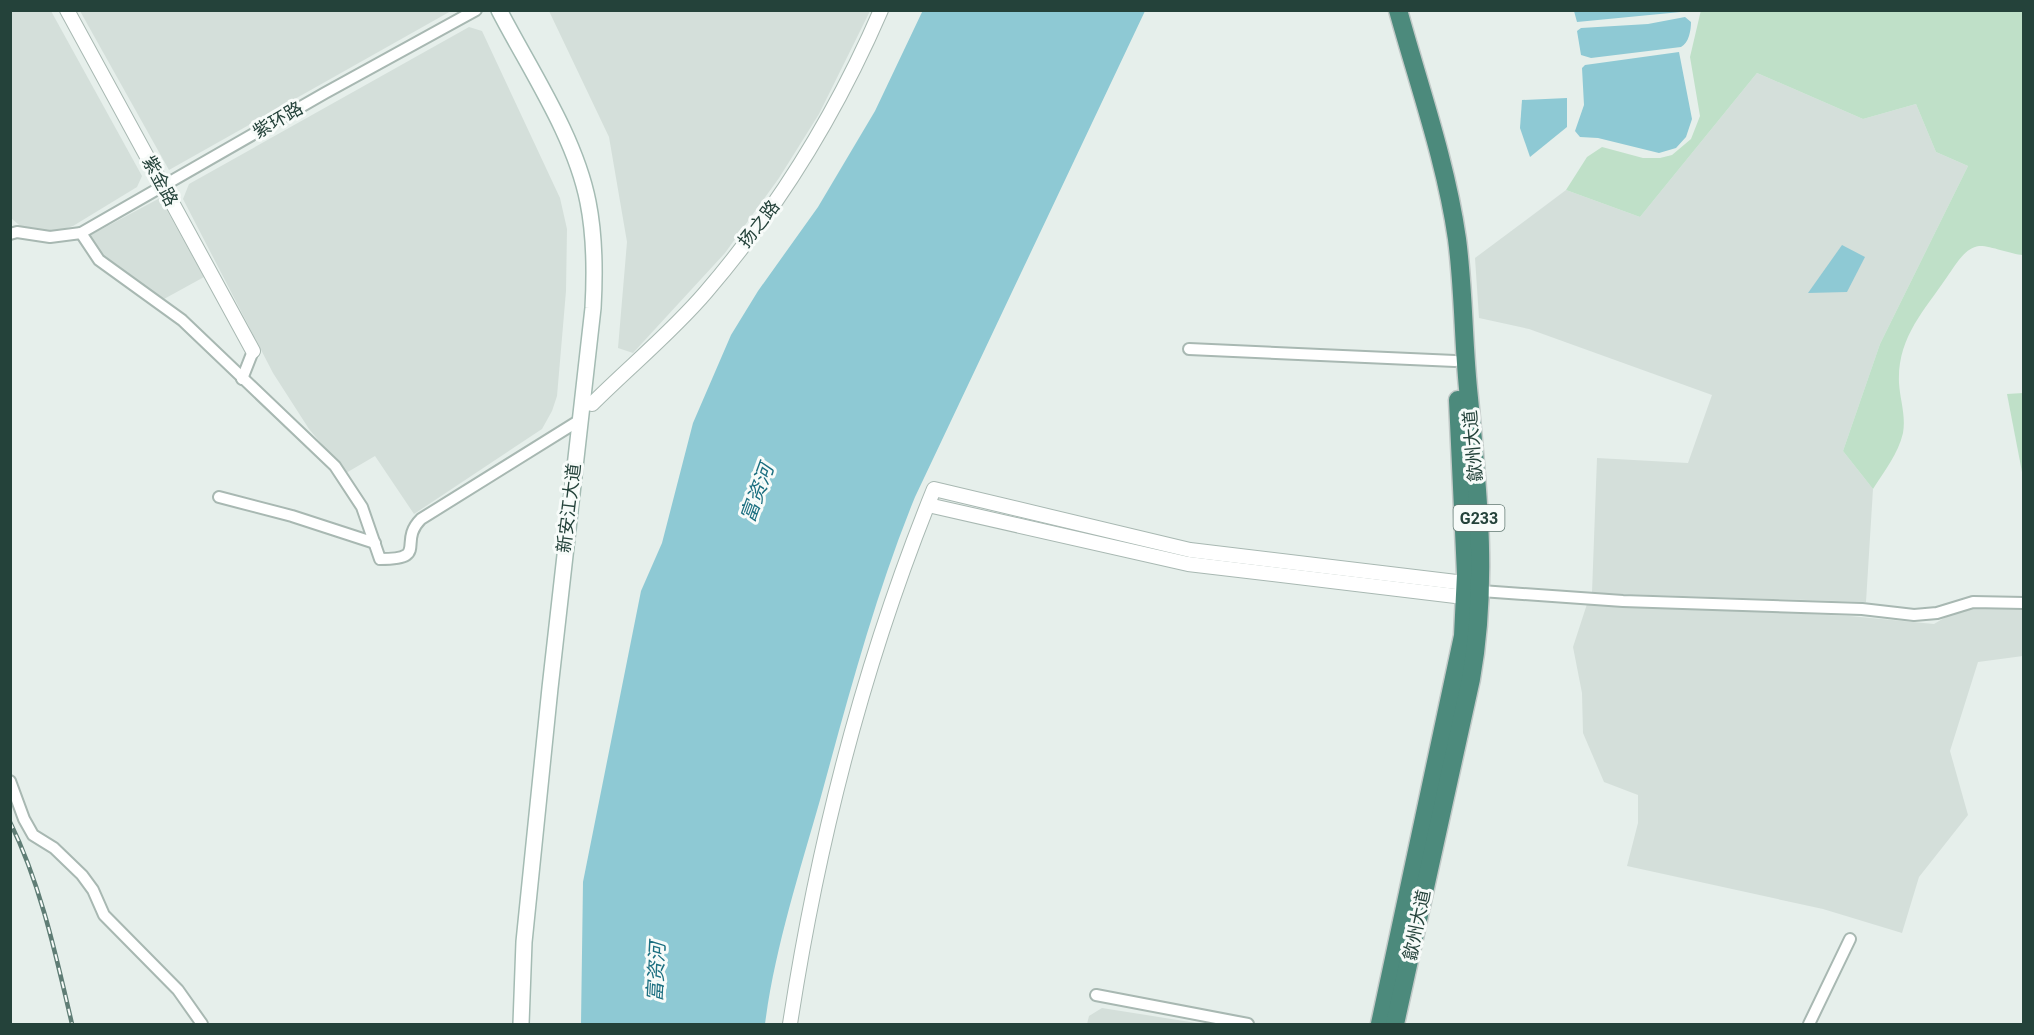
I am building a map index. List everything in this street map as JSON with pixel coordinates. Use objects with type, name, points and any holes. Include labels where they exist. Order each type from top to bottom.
[{"type":"highway","name":"歙州大道","points":[[1380,1024],[1475,591],[1449,265],[1442,215],[1388,10]]},
{"type":"highway","name":"歙州大道","points":[[1395,1024],[1471,679],[1475,591],[1474,445],[1456,238],[1445,179],[1398,10]]},
{"type":"main road","name":"新安江大道","points":[[499,10],[565,136],[588,201],[593,236],[594,290],[524,942],[521,1024]]},
{"type":"main road","name":"新安江大道","points":[[510,10],[574,132],[597,200],[604,253],[604,290],[535,933],[530,1024]]},
{"type":"street","name":"紫金路","points":[[67,10],[253,351]]},
{"type":"street","name":"紫环路","points":[[81,233],[325,93],[476,10]]},
{"type":"street","name":"扬之路","points":[[591,404],[705,294],[775,205],[826,126],[881,10]]},
{"type":"street","points":[[10,234],[17,232],[50,237],[81,233],[99,260],[182,320],[343,476],[363,507],[380,559],[404,558],[411,550],[412,530],[421,519],[580,420]]},
{"type":"street","points":[[1189,349],[1455,361]]},
{"type":"street","points":[[242,379],[253,351]]},
{"type":"street","points":[[790,1024],[812,898],[847,751],[889,609],[934,489],[1190,550],[1475,591]]},
{"type":"street","points":[[219,496],[292,516],[375,543]]},
{"type":"street","points":[[928,505],[1188,564],[1475,591],[1623,600],[1862,609],[1914,615],[1937,613],[1973,602],[2024,603]]},
{"type":"street","points":[[10,781],[24,819],[33,835],[54,848],[82,875],[93,890],[104,915],[178,990],[202,1024]]},
{"type":"street","points":[[1809,1024],[1851,939]]},
{"type":"street","points":[[1095,995],[1248,1024]]},
{"type":"shaded area","points":[[10,11],[51,11],[142,176],[137,187],[73,226],[49,234],[25,230],[11,218]]},
{"type":"shaded area","points":[[80,11],[451,11],[169,170]]},
{"type":"shaded area","points":[[549,11],[870,11],[819,114],[779,178],[725,253],[633,353],[618,348],[627,242],[609,137]]},
{"type":"shaded area","points":[[469,27],[482,31],[560,198],[567,229],[566,291],[557,396],[542,429],[414,514],[375,456],[346,473],[309,429],[273,373],[183,199],[189,184]]},
{"type":"shaded area","points":[[1757,73],[1863,119],[1916,104],[1936,152],[1968,166],[1880,344],[1843,451],[1873,489],[1866,602],[1592,593],[1597,458],[1688,463],[1712,395],[1529,329],[1479,318],[1475,258],[1566,190],[1640,217]]},
{"type":"shaded area","points":[[160,198],[204,277],[164,299],[102,255],[85,238]]},
{"type":"shaded area","points":[[1587,604],[1850,616],[1934,624],[1961,608],[2002,604],[2023,609],[2023,656],[1978,662],[1950,751],[1968,815],[1919,877],[1902,933],[1823,909],[1627,866],[1638,823],[1638,795],[1604,782],[1583,733],[1582,693],[1573,647]]},
{"type":"shaded area","points":[[1102,1008],[1203,1024],[1087,1024],[1089,1016]]},
{"type":"green space","points":[[1701,10],[2023,11],[2023,255],[1983,246],[1974,247],[1964,254],[1921,314],[1902,352],[1899,383],[1904,420],[1901,441],[1873,489],[1843,451],[1880,344],[1968,166],[1936,152],[1916,104],[1863,119],[1757,73],[1640,217],[1566,190],[1587,157],[1602,147],[1643,158],[1660,158],[1672,155],[1691,139],[1700,116],[1690,57]]},
{"type":"green space","points":[[2024,393],[2023,477],[2007,394]]},
{"type":"water","name":"富资河","points":[[923,10],[1145,11],[915,497],[887,571],[796,883],[781,939],[765,1024],[581,1024],[583,882],[641,591],[662,543],[693,423],[731,335],[758,291],[818,207],[875,111]]},
{"type":"water","points":[[1574,10],[1691,11],[1577,22]]},
{"type":"water","points":[[1685,17],[1691,22],[1691,29],[1688,39],[1681,47],[1591,58],[1581,55],[1577,31],[1581,28],[1648,24]]},
{"type":"water","points":[[1679,52],[1692,119],[1686,137],[1676,148],[1659,153],[1598,138],[1580,137],[1575,131],[1584,105],[1582,68],[1585,65]]},
{"type":"water","points":[[1567,98],[1567,127],[1530,157],[1520,128],[1522,100]]},
{"type":"water","points":[[1842,245],[1865,257],[1847,292],[1808,293]]},
{"type":"railway","points":[[10,822],[39,896],[72,1024]]}]
